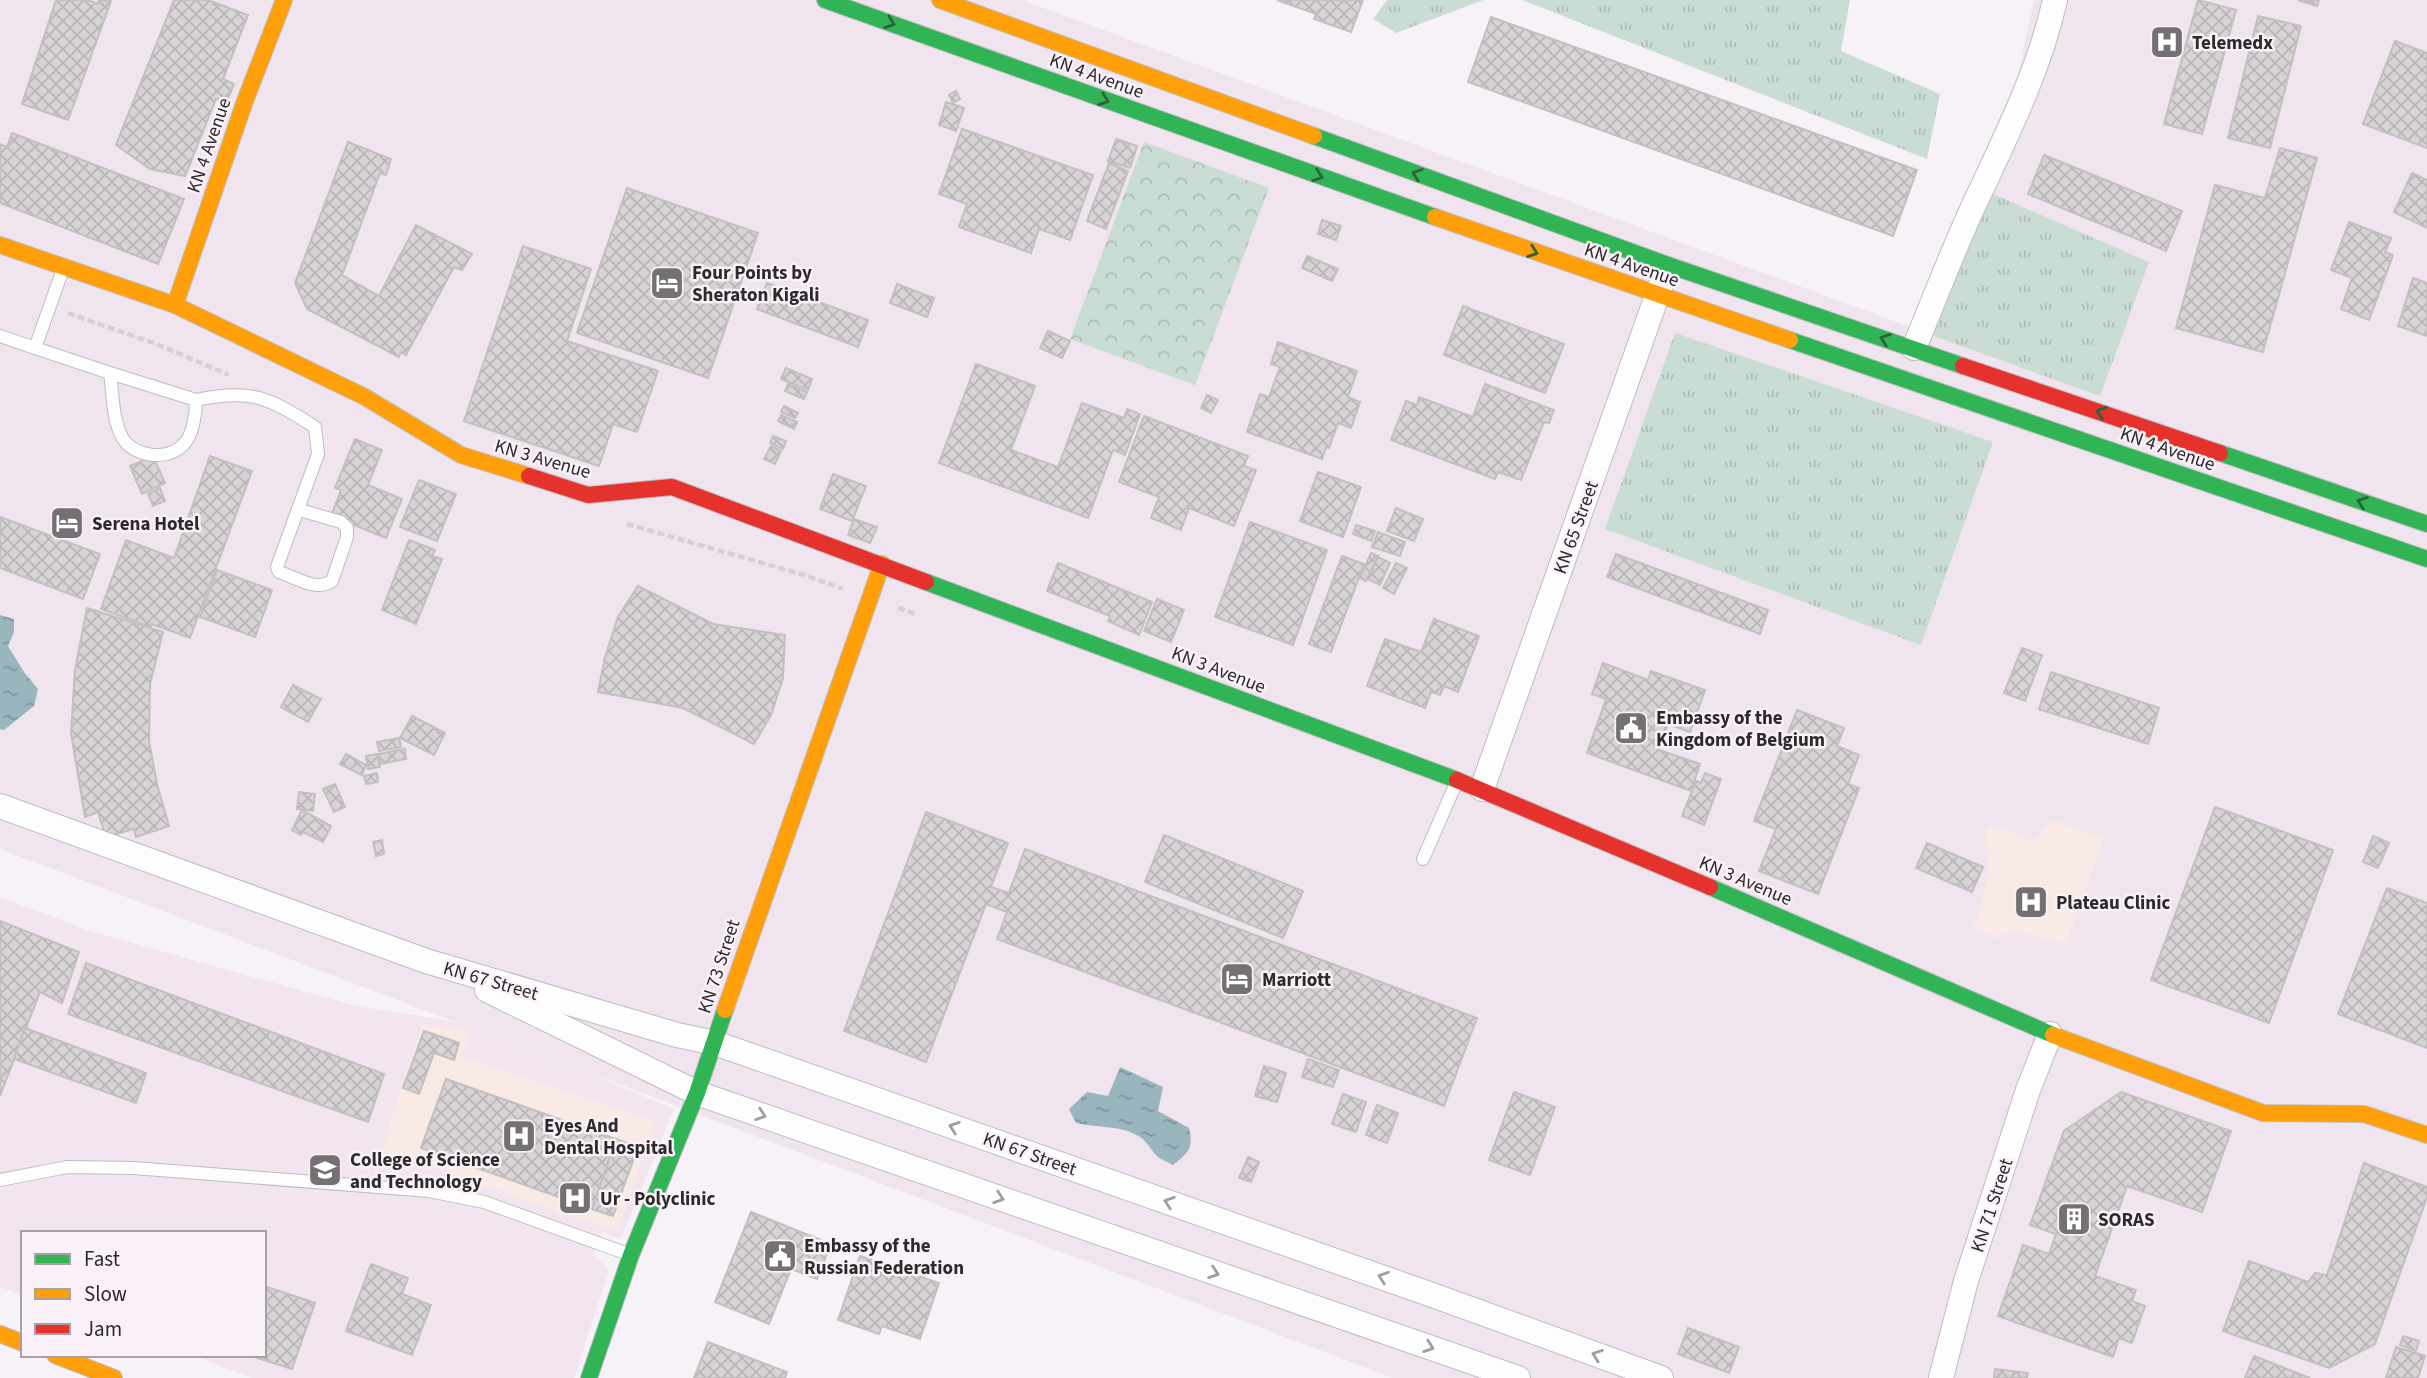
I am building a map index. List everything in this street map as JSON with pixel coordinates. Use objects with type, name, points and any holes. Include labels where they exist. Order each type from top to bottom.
[{"type":"street","name":"KN 4 Avenue","points":[[175,305],[245,101],[284,0]]},
{"type":"street","name":"KN 4 Avenue","points":[[825,0],[1451,205],[1668,265],[2427,525]]},
{"type":"street","name":"KN 4 Avenue","points":[[940,0],[1451,205],[1658,295],[2422,557]]},
{"type":"street","points":[[1914,348],[1980,192],[2010,133],[2048,31],[2055,0]]},
{"type":"street","name":"KN 3 Avenue","points":[[0,245],[175,305],[365,397],[461,455],[588,495],[672,487],[1482,789],[2050,1034],[2263,1113],[2364,1114],[2427,1135]]},
{"type":"street","name":"KN 65 Street","points":[[1482,789],[1668,265]]},
{"type":"street","points":[[2422,557],[2427,525]]},
{"type":"street","name":"KN 73 Street","points":[[589,1378],[631,1255],[715,1043],[759,909],[882,564]]},
{"type":"street","points":[[0,806],[426,961]]},
{"type":"street","name":"KN 67 Street","points":[[426,961],[677,1035],[715,1043],[1661,1378]]},
{"type":"street","name":"KN 67 Street","points":[[426,961],[697,1093],[1518,1378]]},
{"type":"street","name":"KN 71 Street","points":[[1941,1378],[1966,1281],[2028,1090],[2050,1034]]},
{"type":"street","points":[[0,1334],[21,1342]]},
{"type":"street","points":[[60,1357],[114,1378]]},
{"type":"lane","points":[[35,348],[64,268]]},
{"type":"lane","points":[[0,336],[196,400],[226,393],[251,395],[279,405],[315,427],[318,454],[300,510],[277,567],[279,572],[317,586],[326,585],[332,582],[347,537],[347,528],[341,522],[300,510]]},
{"type":"lane","points":[[110,373],[116,422],[122,438],[133,451],[161,456],[183,445],[196,418],[196,400]]},
{"type":"lane","points":[[1423,859],[1457,780]]},
{"type":"lane","points":[[0,1180],[67,1167],[134,1168],[429,1191],[484,1202],[631,1255]]},
{"type":"path","points":[[50,306],[159,345],[234,377]]},
{"type":"path","points":[[621,522],[804,575],[922,616]]},
{"type":"shaded area","points":[[0,0],[1022,0],[1959,345],[2034,0],[2427,0],[2427,1378],[1393,1378],[0,849]]},
{"type":"shaded area","name":"Plateau Clinic","points":[[2052,820],[2104,838],[2066,944],[2013,931],[1995,938],[1974,928],[1988,876],[1988,850],[1984,842],[1987,827],[2006,829],[2033,842]]},
{"type":"shaded area","name":"College of Science and Technology","points":[[0,897],[90,931],[356,1006],[479,1026],[674,1109],[621,1239],[602,1232],[593,1253],[609,1271],[574,1378],[252,1378],[197,1357],[266,1357],[266,1231],[21,1231],[21,1294],[0,1287]]},
{"type":"shaded area","name":"Eyes And Dental Hospital","points":[[422,1024],[470,1031],[461,1057],[656,1122],[617,1231],[382,1150]]},
{"type":"green space","points":[[1387,0],[1483,0],[1396,33],[1373,19]]},
{"type":"green space","points":[[1522,0],[1850,0],[1841,51],[1940,94],[1927,159]]},
{"type":"green space","points":[[1144,142],[1269,188],[1195,385],[1070,339]]},
{"type":"green space","points":[[1986,191],[2149,262],[2100,396],[1928,334]]},
{"type":"green space","points":[[1675,333],[1993,442],[1921,645],[1605,529]]},
{"type":"water","points":[[0,615],[14,619],[14,632],[8,646],[38,689],[34,706],[4,730],[0,729]]},
{"type":"water","points":[[1120,1067],[1163,1087],[1158,1111],[1189,1128],[1189,1150],[1173,1165],[1158,1157],[1143,1139],[1133,1133],[1076,1123],[1069,1109],[1087,1092],[1108,1096]]},
{"type":"building","points":[[56,0],[88,0],[98,4],[99,0],[111,1],[68,120],[22,104]]},
{"type":"building","points":[[174,0],[208,0],[248,15],[223,79],[234,84],[226,103],[216,99],[185,176],[150,169],[116,145]]},
{"type":"building","points":[[1277,0],[1363,0],[1351,32],[1314,19],[1316,14]]},
{"type":"building","points":[[2198,0],[2236,10],[2202,134],[2164,124]]},
{"type":"building","points":[[2298,0],[2319,0],[2317,6]]},
{"type":"building","points":[[2258,16],[2301,26],[2270,148],[2228,138]]},
{"type":"building","points":[[1491,17],[1917,170],[1893,236],[1468,82]]},
{"type":"building","points":[[2395,41],[2427,53],[2427,148],[2363,124]]},
{"type":"building","points":[[956,91],[960,99],[953,103],[949,95]]},
{"type":"building","points":[[946,102],[964,108],[956,131],[939,125]]},
{"type":"building","points":[[962,129],[1093,175],[1070,240],[1039,229],[1031,253],[959,227],[967,204],[939,194]]},
{"type":"building","points":[[12,133],[184,199],[158,264],[0,203],[0,144],[7,147]]},
{"type":"building","points":[[1116,139],[1137,146],[1130,168],[1108,161]]},
{"type":"building","points":[[348,142],[391,159],[386,175],[380,173],[342,275],[379,296],[416,225],[472,254],[462,270],[454,267],[406,355],[401,352],[399,357],[307,309],[295,283]]},
{"type":"building","points":[[2280,148],[2317,158],[2263,352],[2176,328],[2215,185],[2265,198]]},
{"type":"building","points":[[2044,155],[2182,211],[2166,251],[2028,194]]},
{"type":"building","points":[[1109,163],[1128,171],[1106,229],[1087,221]]},
{"type":"building","points":[[2412,173],[2427,180],[2427,228],[2394,212]]},
{"type":"building","name":"Four Points by Sheraton Kigali","points":[[627,188],[758,233],[708,378],[577,333]]},
{"type":"building","points":[[1322,220],[1341,226],[1336,240],[1318,234]]},
{"type":"building","points":[[2349,222],[2391,238],[2385,252],[2393,255],[2369,320],[2341,309],[2352,278],[2331,270]]},
{"type":"building","points":[[523,246],[591,269],[567,341],[658,371],[637,432],[613,424],[599,466],[464,421]]},
{"type":"building","points":[[1307,256],[1338,269],[1332,281],[1302,268]]},
{"type":"building","points":[[2413,278],[2427,283],[2427,336],[2398,326]]},
{"type":"building","points":[[767,283],[868,320],[858,347],[757,309]]},
{"type":"building","points":[[897,284],[934,298],[927,317],[890,303]]},
{"type":"building","points":[[1463,306],[1564,344],[1545,393],[1444,355]]},
{"type":"building","points":[[1048,331],[1070,341],[1062,358],[1040,348]]},
{"type":"building","points":[[1278,342],[1357,371],[1348,397],[1360,402],[1351,428],[1338,423],[1322,459],[1247,432],[1260,394],[1269,397],[1280,367],[1271,364]]},
{"type":"building","points":[[976,364],[1035,386],[1011,450],[1058,467],[1082,403],[1124,418],[1127,409],[1140,414],[1125,455],[1113,450],[1088,518],[939,463]]},
{"type":"building","points":[[786,368],[812,379],[808,390],[781,379]]},
{"type":"building","points":[[788,384],[807,392],[804,399],[785,391]]},
{"type":"building","points":[[1485,384],[1554,410],[1549,423],[1544,422],[1521,480],[1498,472],[1495,479],[1391,440],[1406,401],[1417,405],[1419,397],[1473,417]]},
{"type":"building","points":[[1207,395],[1218,400],[1211,413],[1201,408]]},
{"type":"building","points":[[784,406],[798,413],[795,418],[781,412]]},
{"type":"building","points":[[781,415],[797,422],[794,429],[778,421]]},
{"type":"building","points":[[1144,416],[1248,456],[1244,466],[1256,470],[1234,526],[1189,508],[1181,530],[1151,518],[1159,497],[1119,482]]},
{"type":"building","points":[[773,436],[786,441],[783,449],[770,443]]},
{"type":"building","points":[[355,439],[382,450],[368,485],[402,499],[386,538],[331,516],[341,490],[335,488]]},
{"type":"building","points":[[771,446],[781,451],[775,464],[764,459]]},
{"type":"building","points":[[153,456],[165,483],[142,494],[130,466]]},
{"type":"building","points":[[210,456],[252,471],[190,638],[101,609],[126,540],[174,558]]},
{"type":"building","points":[[1318,472],[1361,487],[1343,537],[1300,521]]},
{"type":"building","points":[[833,474],[866,486],[852,521],[820,509]]},
{"type":"building","points":[[419,480],[456,494],[437,541],[400,527]]},
{"type":"building","points":[[160,488],[165,501],[153,506],[148,494]]},
{"type":"building","points":[[1396,508],[1423,519],[1414,541],[1387,531]]},
{"type":"building","points":[[0,517],[100,554],[83,599],[0,568]]},
{"type":"building","points":[[854,519],[877,527],[870,543],[848,535]]},
{"type":"building","points":[[1250,522],[1327,550],[1293,645],[1215,617]]},
{"type":"building","points":[[1356,525],[1375,531],[1371,541],[1353,534]]},
{"type":"building","points":[[1378,532],[1405,542],[1400,556],[1372,547]]},
{"type":"building","points":[[409,540],[435,550],[432,556],[442,559],[416,624],[382,610]]},
{"type":"building","points":[[1371,553],[1378,556],[1366,581],[1360,578]]},
{"type":"building","points":[[1616,554],[1768,610],[1760,634],[1607,577]]},
{"type":"building","points":[[1342,556],[1364,564],[1331,652],[1309,644]]},
{"type":"building","points":[[1378,557],[1390,563],[1380,585],[1368,579]]},
{"type":"building","points":[[1058,563],[1152,602],[1139,635],[1108,621],[1110,616],[1047,591]]},
{"type":"building","points":[[1396,563],[1407,568],[1394,594],[1383,588]]},
{"type":"building","points":[[217,570],[272,590],[255,637],[200,617]]},
{"type":"building","points":[[638,586],[713,624],[785,635],[783,678],[771,715],[754,744],[683,708],[598,692],[605,657],[618,617]]},
{"type":"building","points":[[1157,599],[1184,610],[1171,642],[1144,631]]},
{"type":"building","points":[[87,608],[163,632],[150,684],[149,741],[169,826],[136,837],[134,829],[106,837],[98,812],[85,817],[71,733],[75,670]]},
{"type":"building","points":[[1434,619],[1479,636],[1458,692],[1444,686],[1440,695],[1431,692],[1425,708],[1367,686],[1385,639],[1421,652]]},
{"type":"building","points":[[2022,648],[2042,655],[2025,701],[2004,693]]},
{"type":"building","name":"Embassy of the Kingdom of Belgium","points":[[1603,663],[1648,680],[1651,671],[1705,690],[1690,732],[1668,724],[1659,750],[1700,764],[1691,791],[1587,753],[1606,699],[1592,694]]},
{"type":"building","points":[[2051,672],[2159,708],[2148,744],[2039,709]]},
{"type":"building","points":[[293,685],[321,699],[308,722],[281,707]]},
{"type":"building","points":[[1797,710],[1844,728],[1837,746],[1859,755],[1848,784],[1859,788],[1818,894],[1759,871],[1776,829],[1754,821]]},
{"type":"building","points":[[412,716],[445,733],[434,755],[400,738]]},
{"type":"building","points":[[399,738],[401,747],[379,751],[377,742]]},
{"type":"building","points":[[405,749],[406,759],[380,764],[378,754]]},
{"type":"building","points":[[346,754],[366,765],[362,775],[340,764]]},
{"type":"building","points":[[377,754],[380,767],[368,769],[366,756]]},
{"type":"building","points":[[377,773],[378,782],[366,784],[364,776]]},
{"type":"building","points":[[1705,773],[1721,779],[1704,825],[1682,816],[1696,781],[1701,783]]},
{"type":"building","points":[[335,784],[345,807],[334,812],[323,789]]},
{"type":"building","points":[[299,792],[315,794],[313,811],[297,809]]},
{"type":"building","points":[[2215,807],[2333,850],[2269,1023],[2151,980]]},
{"type":"building","points":[[302,810],[331,826],[323,842],[303,832],[301,835],[292,830]]},
{"type":"building","name":"Marriott","points":[[926,812],[1008,843],[991,887],[1009,893],[1025,849],[1477,1018],[1444,1106],[997,939],[1007,912],[986,904],[926,1062],[844,1031]]},
{"type":"building","points":[[1164,835],[1303,891],[1283,938],[1145,882]]},
{"type":"building","points":[[2373,836],[2389,843],[2378,868],[2363,862]]},
{"type":"building","points":[[382,840],[384,854],[376,856],[373,842]]},
{"type":"building","points":[[1927,843],[1983,867],[1972,892],[1916,868]]},
{"type":"building","points":[[2387,888],[2427,903],[2427,1048],[2338,1014]]},
{"type":"building","points":[[0,921],[79,952],[62,1003],[40,992],[0,1096]]},
{"type":"building","points":[[86,963],[384,1074],[368,1122],[68,1014]]},
{"type":"building","points":[[25,1028],[146,1073],[136,1103],[14,1059]]},
{"type":"building","points":[[424,1031],[459,1043],[454,1060],[434,1053],[419,1094],[403,1088]]},
{"type":"building","points":[[1308,1059],[1339,1070],[1333,1087],[1302,1077]]},
{"type":"building","points":[[1264,1066],[1286,1073],[1277,1102],[1255,1096]]},
{"type":"building","points":[[446,1079],[616,1139],[592,1209],[421,1148]]},
{"type":"building","points":[[1514,1092],[1555,1107],[1530,1175],[1489,1160]]},
{"type":"building","name":"SORAS","points":[[2121,1092],[2231,1131],[2202,1212],[2127,1186],[2095,1276],[2136,1290],[2132,1301],[2145,1306],[2132,1343],[2119,1338],[2113,1357],[1998,1316],[2023,1245],[2049,1254],[2056,1234],[2030,1225],[2064,1131]]},
{"type":"building","points":[[1343,1094],[1366,1102],[1356,1132],[1332,1124]]},
{"type":"building","points":[[1377,1105],[1398,1113],[1387,1143],[1366,1135]]},
{"type":"building","points":[[616,1139],[638,1147],[613,1216],[592,1209]]},
{"type":"building","points":[[1248,1157],[1259,1162],[1251,1182],[1239,1178]]},
{"type":"building","points":[[2364,1163],[2427,1187],[2427,1197],[2375,1344],[2329,1368],[2223,1331],[2249,1261],[2308,1282],[2315,1273],[2327,1275]]},
{"type":"building","name":"Embassy of the Russian Federation","points":[[751,1212],[831,1244],[817,1279],[791,1269],[769,1324],[715,1302]]},
{"type":"building","points":[[860,1256],[939,1283],[920,1339],[882,1326],[879,1334],[838,1320]]},
{"type":"building","points":[[371,1264],[408,1278],[402,1294],[431,1305],[412,1355],[346,1331]]},
{"type":"building","points":[[266,1287],[315,1303],[292,1369],[254,1357],[266,1357]]},
{"type":"building","points":[[1688,1328],[1739,1347],[1729,1373],[1678,1354]]},
{"type":"building","points":[[2403,1336],[2419,1341],[2416,1351],[2400,1345]]},
{"type":"building","points":[[708,1342],[787,1372],[785,1378],[694,1378]]},
{"type":"building","points":[[2396,1347],[2425,1356],[2418,1378],[2386,1378]]},
{"type":"building","points":[[2254,1356],[2310,1378],[2245,1378]]},
{"type":"building","points":[[1995,1369],[2028,1373],[2027,1378],[1994,1378]]},
{"type":"traffic: fast","points":[[825,0],[1435,217]]},
{"type":"traffic: fast","points":[[1314,136],[1668,265],[1963,366]]},
{"type":"traffic: fast","points":[[1790,340],[2427,559]]},
{"type":"traffic: fast","points":[[2220,453],[2427,524]]},
{"type":"traffic: fast","points":[[926,582],[1457,780]]},
{"type":"traffic: fast","points":[[1710,887],[2053,1035]]},
{"type":"traffic: fast","points":[[589,1378],[631,1255],[697,1093],[725,1010]]},
{"type":"traffic: slow","points":[[175,305],[245,101],[284,0]]},
{"type":"traffic: slow","points":[[940,0],[1314,136]]},
{"type":"traffic: slow","points":[[1435,217],[1790,340]]},
{"type":"traffic: slow","points":[[0,245],[175,305],[365,397],[461,455],[529,476]]},
{"type":"traffic: slow","points":[[725,1010],[882,564]]},
{"type":"traffic: slow","points":[[2053,1035],[2263,1113],[2364,1114],[2427,1135]]},
{"type":"traffic: slow","points":[[0,1334],[21,1342]]},
{"type":"traffic: slow","points":[[60,1357],[114,1378]]},
{"type":"traffic: jam","points":[[1963,366],[2220,453]]},
{"type":"traffic: jam","points":[[529,476],[588,495],[672,487],[926,582]]},
{"type":"traffic: jam","points":[[1457,780],[1710,887]]},
{"type":"place","name":"Telemedx","points":[[2167,42]]},
{"type":"place","name":"Four Points by Sheraton Kigali","points":[[667,283]]},
{"type":"place","name":"Serena Hotel","points":[[67,523]]},
{"type":"place","name":"Embassy of the Kingdom of Belgium","points":[[1631,728]]},
{"type":"place","name":"Plateau Clinic","points":[[2031,902]]},
{"type":"place","name":"Marriott","points":[[1237,979]]},
{"type":"place","name":"Eyes And Dental Hospital","points":[[519,1136]]},
{"type":"place","name":"College of Science and Technology","points":[[325,1170]]},
{"type":"place","name":"Ur - Polyclinic","points":[[575,1198]]},
{"type":"place","name":"SORAS","points":[[2074,1219]]},
{"type":"place","name":"Embassy of the Russian Federation","points":[[780,1256]]}]
